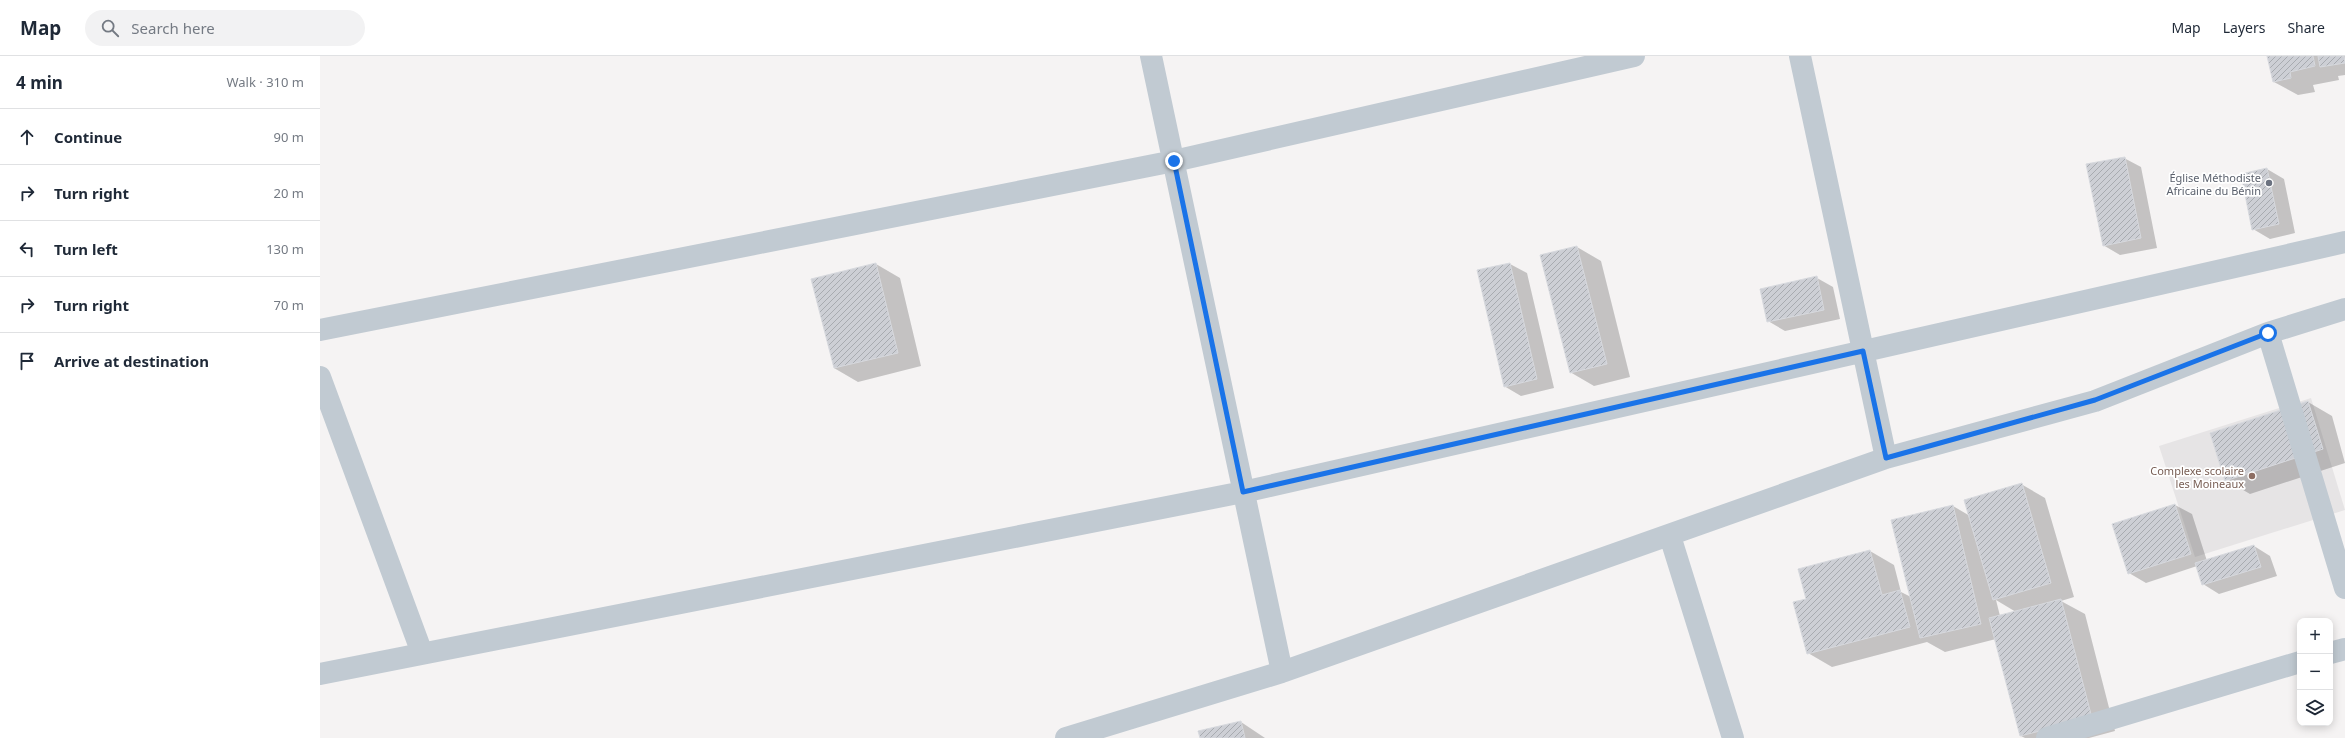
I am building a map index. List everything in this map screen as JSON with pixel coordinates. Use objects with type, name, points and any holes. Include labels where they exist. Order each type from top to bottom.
[{"type":"street","points":[[1151,56],[1282,672]]},
{"type":"street","points":[[320,330],[1174,161],[1634,56]]},
{"type":"street","points":[[1800,56],[1886,458]]},
{"type":"street","points":[[320,674],[1243,492],[2345,242]]},
{"type":"street","points":[[1066,738],[1282,672],[1670,536],[1886,458],[2095,400],[2268,333],[2345,309]]},
{"type":"street","points":[[2268,333],[2345,588]]},
{"type":"street","points":[[320,376],[422,654]]},
{"type":"street","points":[[1670,536],[1733,738]]},
{"type":"street","points":[[2333,652],[2345,649]]},
{"type":"street","points":[[2047,738],[2297,663]]},
{"type":"shaded area","name":"Complexe scolaire les Moineaux","points":[[2311,398],[2345,510],[2195,557],[2159,446]]},
{"type":"building","points":[[2267,56],[2313,56],[2315,66],[2290,72],[2291,78],[2273,82]]},
{"type":"building","points":[[2318,56],[2344,56],[2345,63],[2320,67]]},
{"type":"building","points":[[2125,157],[2141,238],[2103,246],[2086,164]]},
{"type":"building","points":[[2267,168],[2279,224],[2252,230],[2241,174]]},
{"type":"building","points":[[1577,246],[1607,364],[1570,373],[1540,255]]},
{"type":"building","points":[[876,263],[898,353],[834,368],[811,279]]},
{"type":"building","points":[[1510,263],[1537,379],[1504,387],[1477,270]]},
{"type":"building","points":[[1817,276],[1824,310],[1767,322],[1760,289]]},
{"type":"building","points":[[2308,401],[2323,449],[2225,481],[2210,433]]},
{"type":"building","points":[[2022,483],[2051,583],[1993,600],[1964,500]]},
{"type":"building","points":[[2175,504],[2191,554],[2128,574],[2112,524]]},
{"type":"building","points":[[1953,505],[1981,624],[1920,638],[1891,520]]},
{"type":"building","points":[[2254,545],[2261,567],[2202,585],[2195,563]]},
{"type":"building","points":[[1870,550],[1882,595],[1900,590],[1910,627],[1807,654],[1793,602],[1806,599],[1798,569]]},
{"type":"building","points":[[2061,599],[2092,718],[2020,736],[1989,618]]},
{"type":"building","points":[[1241,721],[1245,738],[1200,738],[1198,731]]},
{"type":"place","name":"Église Méthodiste Africaine du Bénin","points":[[2269,183]]},
{"type":"place","name":"Complexe scolaire les Moineaux","points":[[2252,476]]},
{"type":"route","points":[[1174,161],[1243,492],[1863,351],[1886,458],[2095,400],[2268,333]]}]
